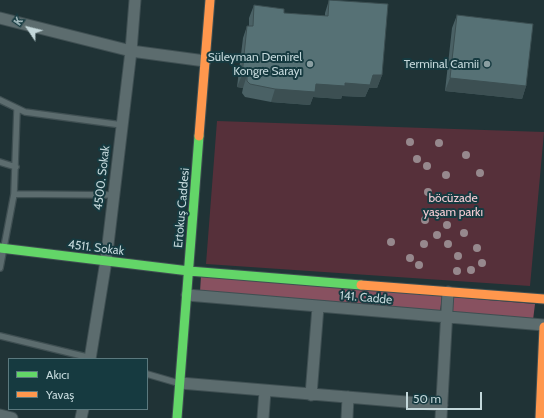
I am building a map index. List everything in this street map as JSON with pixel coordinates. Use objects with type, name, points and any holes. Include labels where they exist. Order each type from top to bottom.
[{"type":"street","name":"4500. Sokak","points":[[92,358],[114,195],[131,51],[135,0]]},
{"type":"street","name":"Ertokuş Caddesi","points":[[177,418],[210,0]]},
{"type":"street","points":[[0,18],[131,51],[206,61]]},
{"type":"street","name":"4511. Sokak","points":[[2,249],[189,271]]},
{"type":"street","name":"141. Cadde","points":[[189,271],[544,299]]},
{"type":"street","points":[[441,418],[448,292]]},
{"type":"street","name":"141. Cadde","points":[[187,295],[544,326]]},
{"type":"street","points":[[311,394],[318,307]]},
{"type":"street","points":[[540,418],[544,326]]},
{"type":"street","points":[[180,383],[442,404]]},
{"type":"street","points":[[263,418],[265,391]]},
{"type":"street","points":[[347,418],[348,397]]},
{"type":"street","points":[[0,415],[12,418]]},
{"type":"lane","points":[[0,100],[17,110],[34,114],[122,125]]},
{"type":"lane","points":[[0,268],[2,249],[14,194],[17,110]]},
{"type":"lane","points":[[0,162],[16,167]]},
{"type":"lane","points":[[14,194],[114,195]]},
{"type":"lane","points":[[0,336],[88,358]]},
{"type":"lane","points":[[148,374],[180,383]]},
{"type":"green space","name":"böcüzade yaşam parkı","points":[[217,121],[544,132],[530,286],[206,264]]},
{"type":"shaded area","points":[[201,276],[442,296],[440,312],[200,292]]},
{"type":"shaded area","points":[[453,297],[535,304],[533,320],[451,313]]},
{"type":"building","name":"Süleyman Demirel Kongre Sarayı","points":[[329,0],[388,4],[382,75],[373,75],[370,85],[345,83],[345,86],[316,84],[315,92],[275,89],[250,84],[247,81],[247,75],[242,75],[247,26],[253,26],[254,5],[284,9],[284,13],[328,16]]},
{"type":"building","name":"Terminal Camii","points":[[457,15],[533,24],[526,86],[450,78]]},
{"type":"traffic: fast","points":[[177,418],[199,136]]},
{"type":"traffic: fast","points":[[0,248],[189,271],[361,285]]},
{"type":"traffic: slow","points":[[199,136],[210,0]]},
{"type":"traffic: slow","points":[[361,285],[544,299]]},
{"type":"traffic: slow","points":[[540,418],[544,327]]},
{"type":"place","name":"Süleyman Demirel Kongre Sarayı","points":[[310,64]]},
{"type":"place","name":"Terminal Camii","points":[[487,64]]}]
